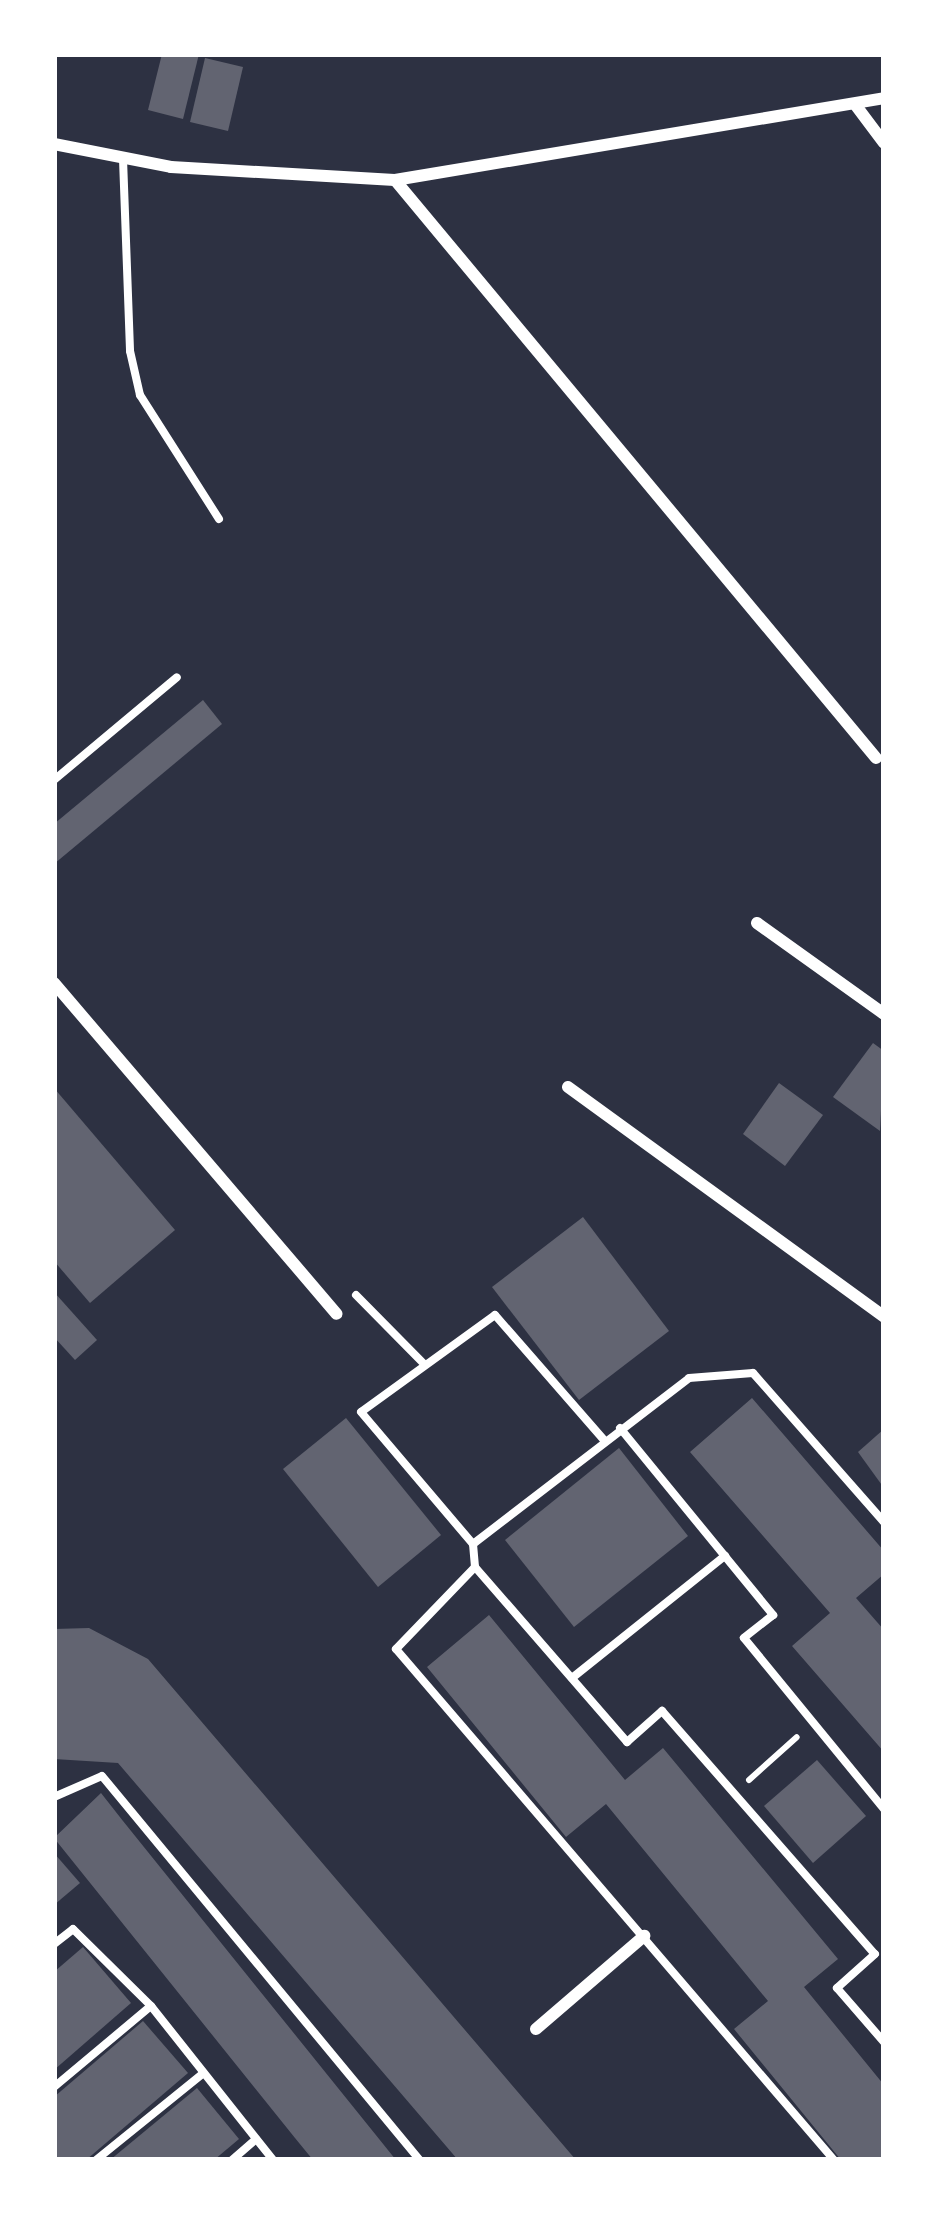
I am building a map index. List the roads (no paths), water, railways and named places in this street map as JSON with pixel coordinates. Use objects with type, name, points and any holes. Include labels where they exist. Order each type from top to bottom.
[{"type":"street","points":[[54,144],[123,158],[394,180],[857,107],[884,98]]},
{"type":"street","points":[[857,107],[884,142]]},
{"type":"street","points":[[394,180],[876,758]]},
{"type":"street","points":[[757,922],[884,1014]]},
{"type":"street","points":[[54,983],[337,1314]]},
{"type":"street","points":[[568,1087],[884,1317]]},
{"type":"street","points":[[536,2030],[644,1936]]},
{"type":"lane","points":[[123,158],[130,352],[140,395],[219,519]]},
{"type":"lane","points":[[54,781],[177,677]]},
{"type":"lane","points":[[356,1295],[425,1365]]},
{"type":"lane","points":[[604,1440],[495,1315],[361,1412],[473,1544],[475,1567],[627,1742],[662,1711],[875,1954],[837,1988],[883,2037]]},
{"type":"lane","points":[[473,1544],[689,1378],[753,1373],[884,1522]]},
{"type":"lane","points":[[620,1428],[772,1615],[744,1638],[884,1809]]},
{"type":"lane","points":[[572,1678],[725,1556]]},
{"type":"lane","points":[[475,1567],[396,1649],[834,2160]]},
{"type":"lane","points":[[54,1797],[102,1776],[420,2160]]},
{"type":"lane","points":[[54,1944],[73,1929],[151,2006],[201,2075],[273,2160]]},
{"type":"lane","points":[[54,2087],[151,2006]]},
{"type":"lane","points":[[96,2160],[201,2075]]},
{"type":"lane","points":[[232,2160],[256,2139]]}]
